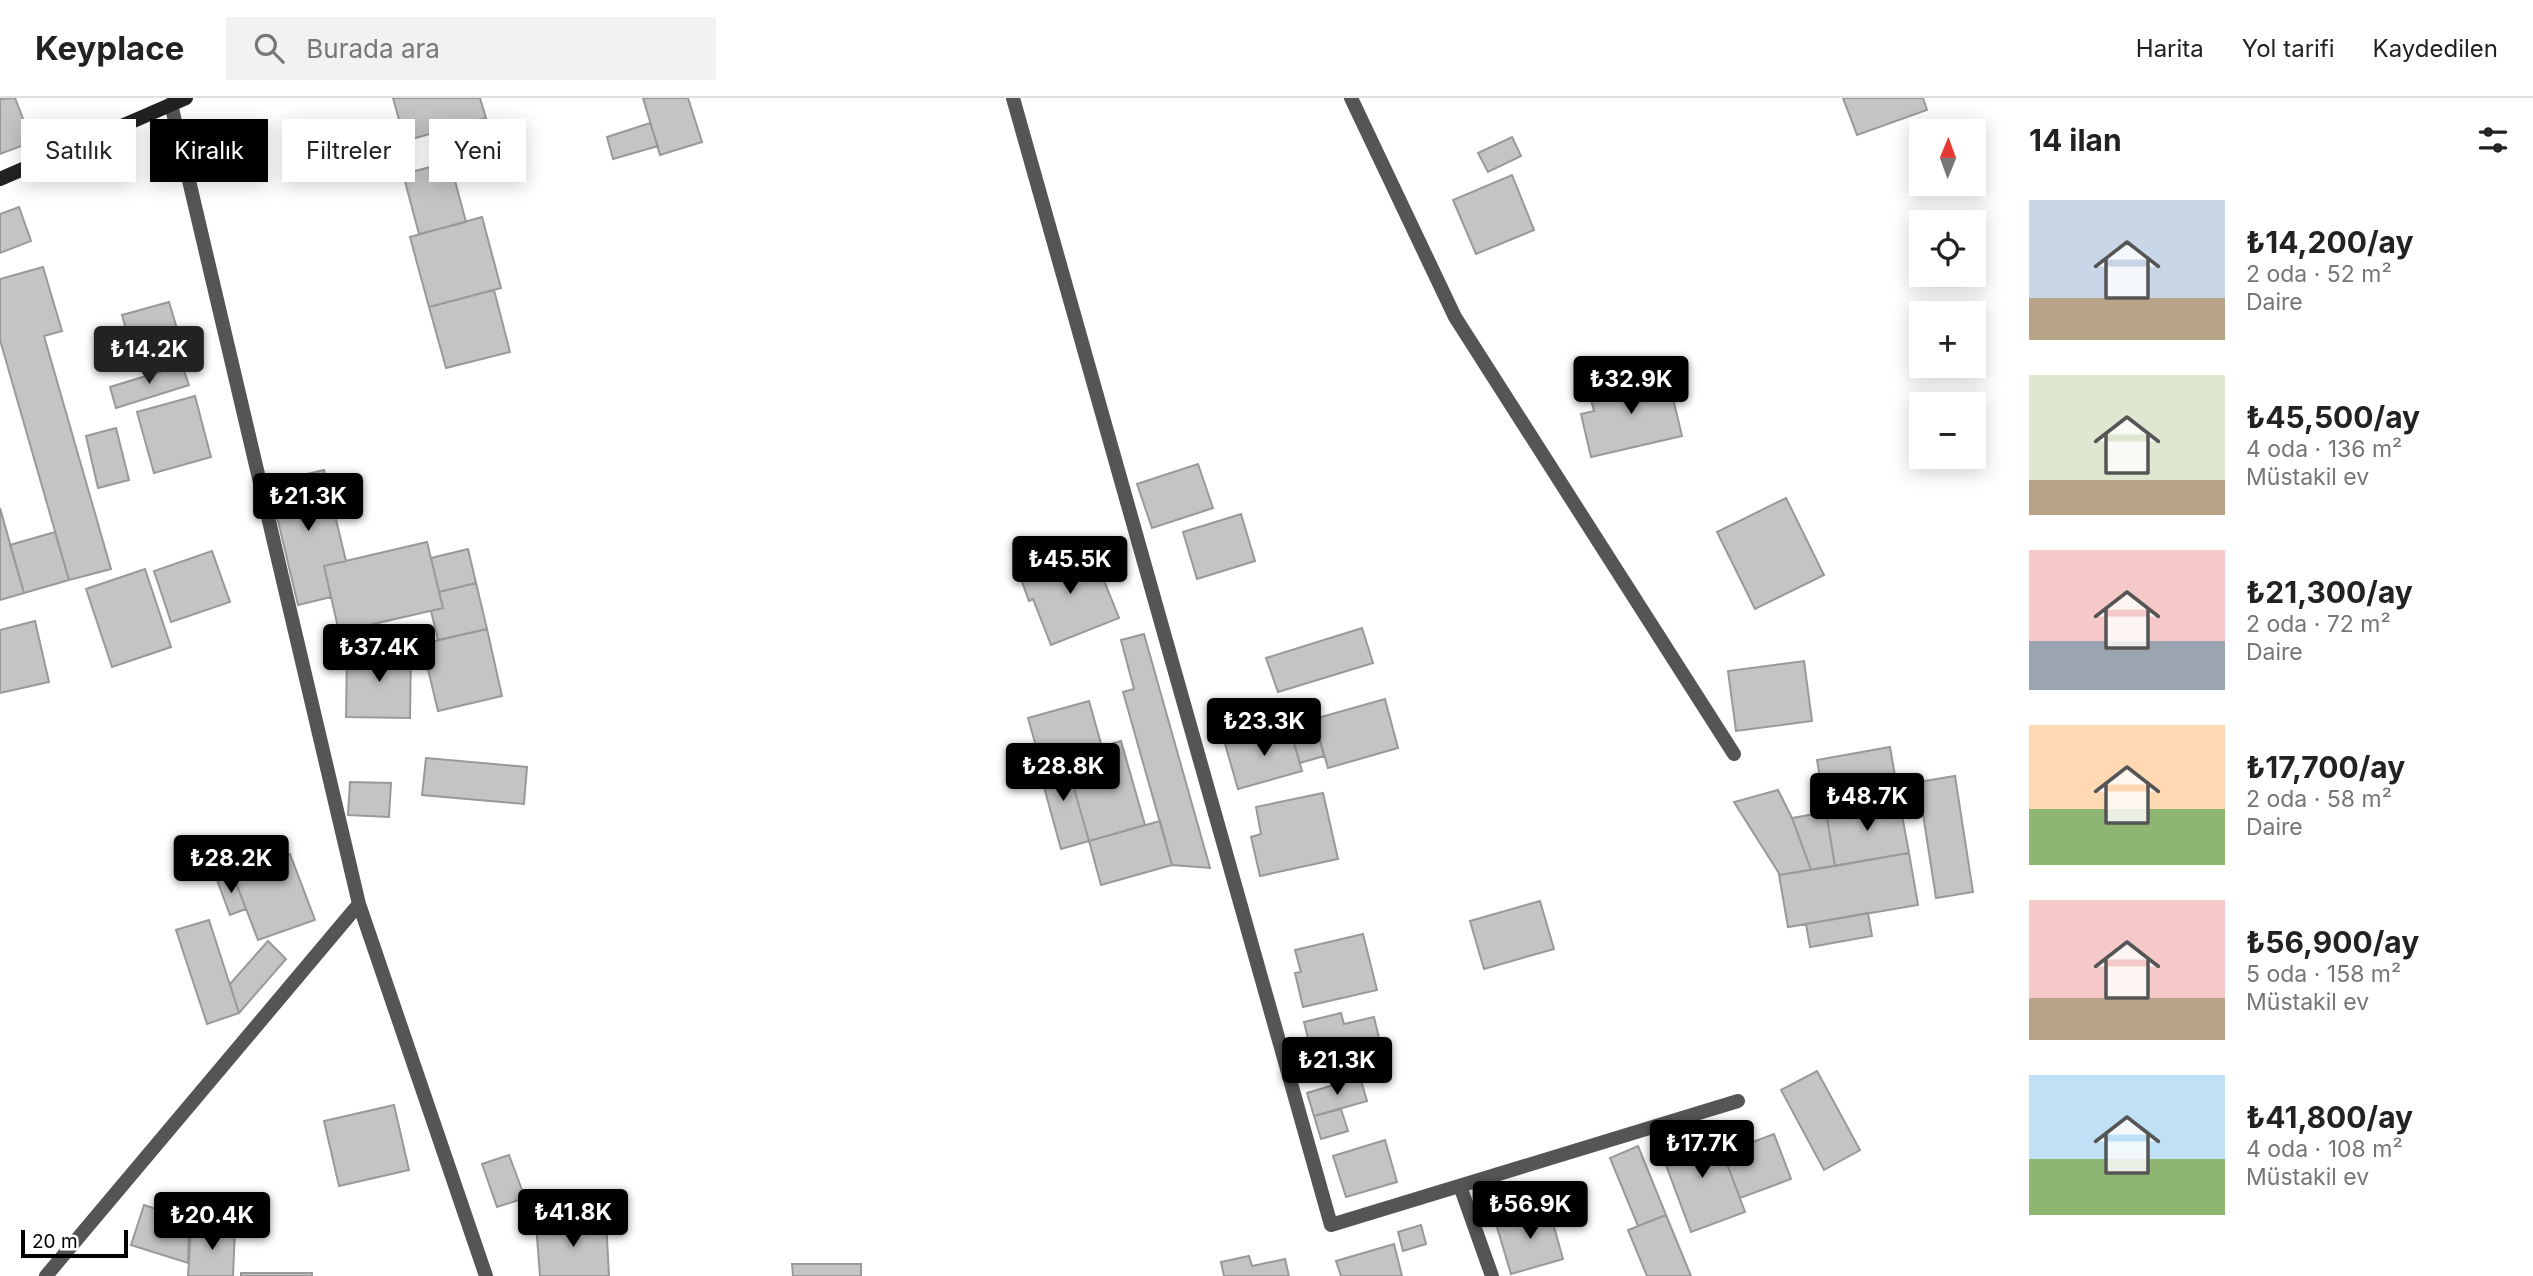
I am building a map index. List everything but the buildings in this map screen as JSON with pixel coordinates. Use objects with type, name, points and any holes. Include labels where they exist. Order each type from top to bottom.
[{"type":"street","points":[[0,179],[186,98]]},
{"type":"street","points":[[1013,98],[1331,1225],[1738,1101]]},
{"type":"street","points":[[1351,98],[1455,317],[1734,754]]},
{"type":"street","points":[[171,104],[359,904],[486,1276]]},
{"type":"street","points":[[46,1276],[359,904]]},
{"type":"street","points":[[1460,1186],[1492,1276]]}]
